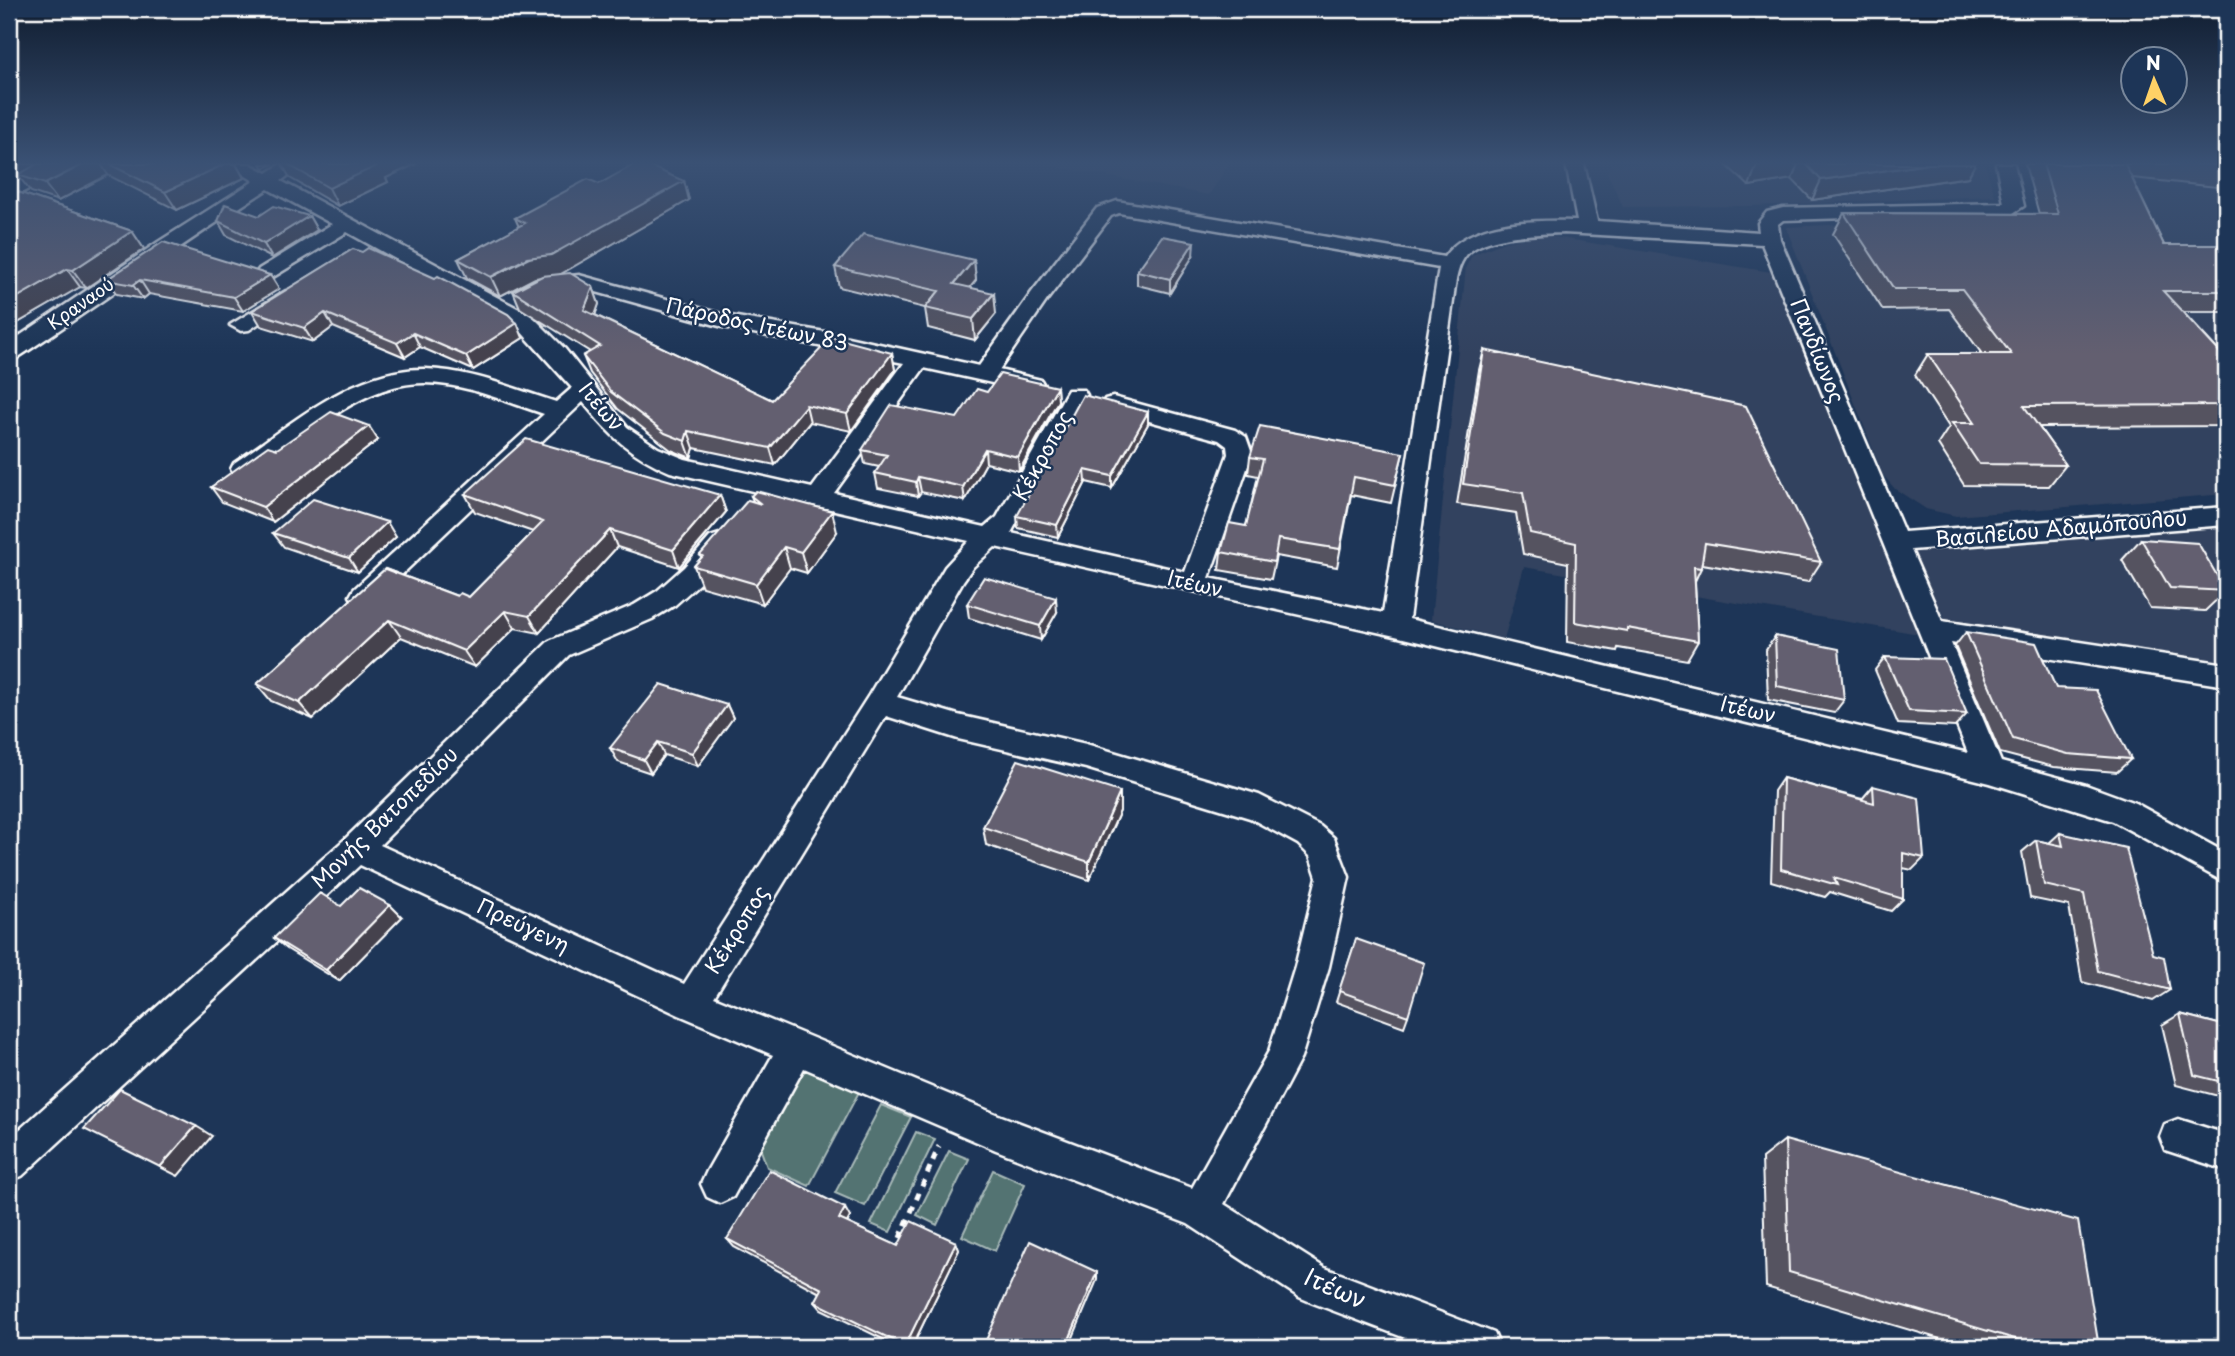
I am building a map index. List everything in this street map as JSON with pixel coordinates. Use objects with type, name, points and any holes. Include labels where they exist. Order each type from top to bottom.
[{"type":"street","name":"Κραναού","points":[[9,353],[194,227]]},
{"type":"street","points":[[266,273],[341,227]]},
{"type":"street","name":"Ιτέων","points":[[349,227],[375,241],[518,297],[538,334],[619,432],[650,454],[698,472],[749,506],[818,497],[1194,584],[1395,626],[1784,719],[2086,797],[2124,812],[2226,869]]},
{"type":"street","points":[[985,374],[1039,296],[1092,227]]},
{"type":"street","points":[[1244,227],[1450,264]]},
{"type":"street","points":[[1395,626],[1450,264],[1463,246],[1493,234],[1540,227]]},
{"type":"street","points":[[1592,227],[1770,239],[1769,227]]},
{"type":"street","points":[[139,237],[165,246]]},
{"type":"street","name":"Πανδίωνος","points":[[1770,239],[1990,771]]},
{"type":"street","points":[[353,255],[375,241]]},
{"type":"street","name":"Πάροδος Ιτέων 83","points":[[518,297],[543,284],[579,281],[713,319],[985,374],[1227,435],[1238,443],[1240,454],[1194,584]]},
{"type":"street","points":[[241,325],[308,283]]},
{"type":"street","points":[[818,497],[918,360]]},
{"type":"street","points":[[228,479],[363,391],[396,379],[427,376],[448,380],[561,411]]},
{"type":"street","points":[[343,615],[585,388]]},
{"type":"street","name":"Κέκροπος","points":[[691,1003],[879,703],[954,574],[964,560],[1006,523],[1076,395]]},
{"type":"street","name":"Μονής Βατοπεδίου","points":[[9,1163],[356,849],[559,648],[666,598],[693,575],[749,506]]},
{"type":"street","name":"Βασιλείου Αδαμόπουλου","points":[[1895,542],[2226,516]]},
{"type":"street","points":[[1931,630],[2226,674]]},
{"type":"street","points":[[691,1003],[953,1114],[1200,1210],[1284,1058],[1312,967],[1333,877],[1323,848],[1309,835],[1259,808],[1086,756],[958,727],[879,703]]},
{"type":"street","name":"Πρεύγενη","points":[[356,849],[691,1003]]},
{"type":"street","points":[[720,1184],[796,1048]]},
{"type":"street","points":[[2178,1137],[2226,1152]]},
{"type":"street","name":"Ιτέων","points":[[1200,1210],[1313,1283],[1480,1347]]},
{"type":"path","points":[[900,1238],[953,1114]]},
{"type":"shaded area","points":[[1786,227],[2226,227],[2226,494],[1956,516],[1926,509],[1895,489],[1883,475]]},
{"type":"shaded area","points":[[1542,235],[1771,272],[1919,634],[1524,567],[1504,639],[1431,620],[1466,267],[1472,255],[1504,242]]},
{"type":"shaded area","points":[[2226,526],[2226,664],[1946,621],[1909,548]]},
{"type":"green space","points":[[804,1067],[860,1090],[809,1186],[767,1167],[759,1145]]},
{"type":"green space","points":[[881,1105],[911,1117],[865,1206],[835,1193]]},
{"type":"green space","points":[[916,1132],[935,1139],[890,1232],[871,1224]]},
{"type":"green space","points":[[949,1151],[969,1159],[937,1225],[917,1215]]},
{"type":"green space","points":[[993,1170],[1025,1184],[995,1251],[962,1236]]},
{"type":"building","points":[[9,227],[121,227],[132,231],[73,270],[67,269],[9,302]]},
{"type":"building","points":[[231,227],[291,227],[264,244]]},
{"type":"building","points":[[517,227],[601,227],[551,255],[527,258],[491,277],[458,259]]},
{"type":"building","points":[[1853,227],[2155,227],[2164,245],[2226,245],[2226,291],[2163,291],[2226,359],[2226,405],[2024,406],[2066,465],[1979,464],[1952,423],[1974,423],[1928,354],[2011,354],[1962,289],[1894,289]]},
{"type":"building","points":[[863,234],[974,260],[954,284],[994,293],[973,319],[925,308],[939,291],[835,267]]},
{"type":"building","points":[[1162,236],[1194,242],[1170,279],[1137,271]]},
{"type":"building","points":[[163,242],[270,275],[234,297],[140,280],[133,285],[106,280]]},
{"type":"building","points":[[368,248],[435,278],[438,276],[508,314],[517,323],[466,356],[413,333],[397,343],[325,313],[304,328],[252,311],[353,249],[362,252]]},
{"type":"building","points":[[570,273],[593,287],[584,310],[772,400],[832,337],[892,353],[847,414],[806,405],[770,448],[688,431],[685,441],[665,433],[611,392],[583,356],[600,346],[513,291],[542,276]]},
{"type":"building","points":[[1484,350],[1746,406],[1821,562],[1705,543],[1701,568],[1694,567],[1698,641],[1575,622],[1576,543],[1530,533],[1523,493],[1463,484]]},
{"type":"building","points":[[1000,374],[1057,387],[1018,457],[985,449],[963,487],[918,477],[916,482],[875,473],[887,455],[862,450],[891,405],[957,418],[977,389],[987,392]]},
{"type":"building","points":[[1083,395],[1148,412],[1112,476],[1085,470],[1057,525],[1017,516]]},
{"type":"building","points":[[331,412],[369,426],[263,507],[211,487],[268,446],[277,449]]},
{"type":"building","points":[[1260,426],[1403,453],[1395,485],[1354,477],[1340,549],[1278,539],[1274,562],[1221,552],[1229,523],[1246,526],[1263,459],[1250,457]]},
{"type":"building","points":[[526,439],[720,495],[673,550],[610,530],[529,616],[505,611],[464,651],[389,620],[299,703],[257,684],[385,569],[457,596],[460,593],[469,597],[543,522],[465,494]]},
{"type":"building","points":[[756,491],[832,511],[801,552],[784,547],[756,584],[694,566],[703,556],[700,555],[748,500],[761,504],[751,496]]},
{"type":"building","points":[[313,499],[387,522],[349,558],[273,533]]},
{"type":"building","points":[[2141,539],[2198,543],[2226,591],[2170,588]]},
{"type":"building","points":[[984,577],[1056,598],[1040,626],[967,604]]},
{"type":"building","points":[[1966,632],[2036,643],[2056,688],[2096,690],[2131,759],[2068,754],[2013,739]]},
{"type":"building","points":[[1775,636],[1839,649],[1844,700],[1777,686]]},
{"type":"building","points":[[1885,657],[1944,659],[1967,714],[1909,711]]},
{"type":"building","points":[[661,684],[727,705],[692,753],[658,742],[644,760],[610,748]]},
{"type":"building","points":[[1018,760],[1120,792],[1089,862],[983,827]]},
{"type":"building","points":[[1783,778],[1874,803],[1873,786],[1919,798],[1924,858],[1903,853],[1903,899],[1834,878],[1837,885],[1781,869]]},
{"type":"building","points":[[2060,833],[2126,848],[2153,954],[2164,957],[2170,990],[2098,971],[2084,894],[2044,885],[2036,840],[2063,846]]},
{"type":"building","points":[[359,888],[390,905],[326,970],[274,938],[320,893],[341,906]]},
{"type":"building","points":[[1356,939],[1424,963],[1408,1016],[1339,991]]},
{"type":"building","points":[[2180,1014],[2226,1026],[2226,1083],[2194,1075]]},
{"type":"building","points":[[120,1089],[196,1126],[160,1167],[84,1129]]},
{"type":"building","points":[[1785,1140],[2078,1221],[2099,1347],[2042,1347],[1789,1272]]},
{"type":"building","points":[[769,1170],[845,1208],[839,1219],[898,1246],[911,1221],[956,1242],[905,1346],[815,1302],[822,1289],[727,1239]]},
{"type":"building","points":[[1030,1241],[1097,1272],[1066,1347],[983,1347]]}]
